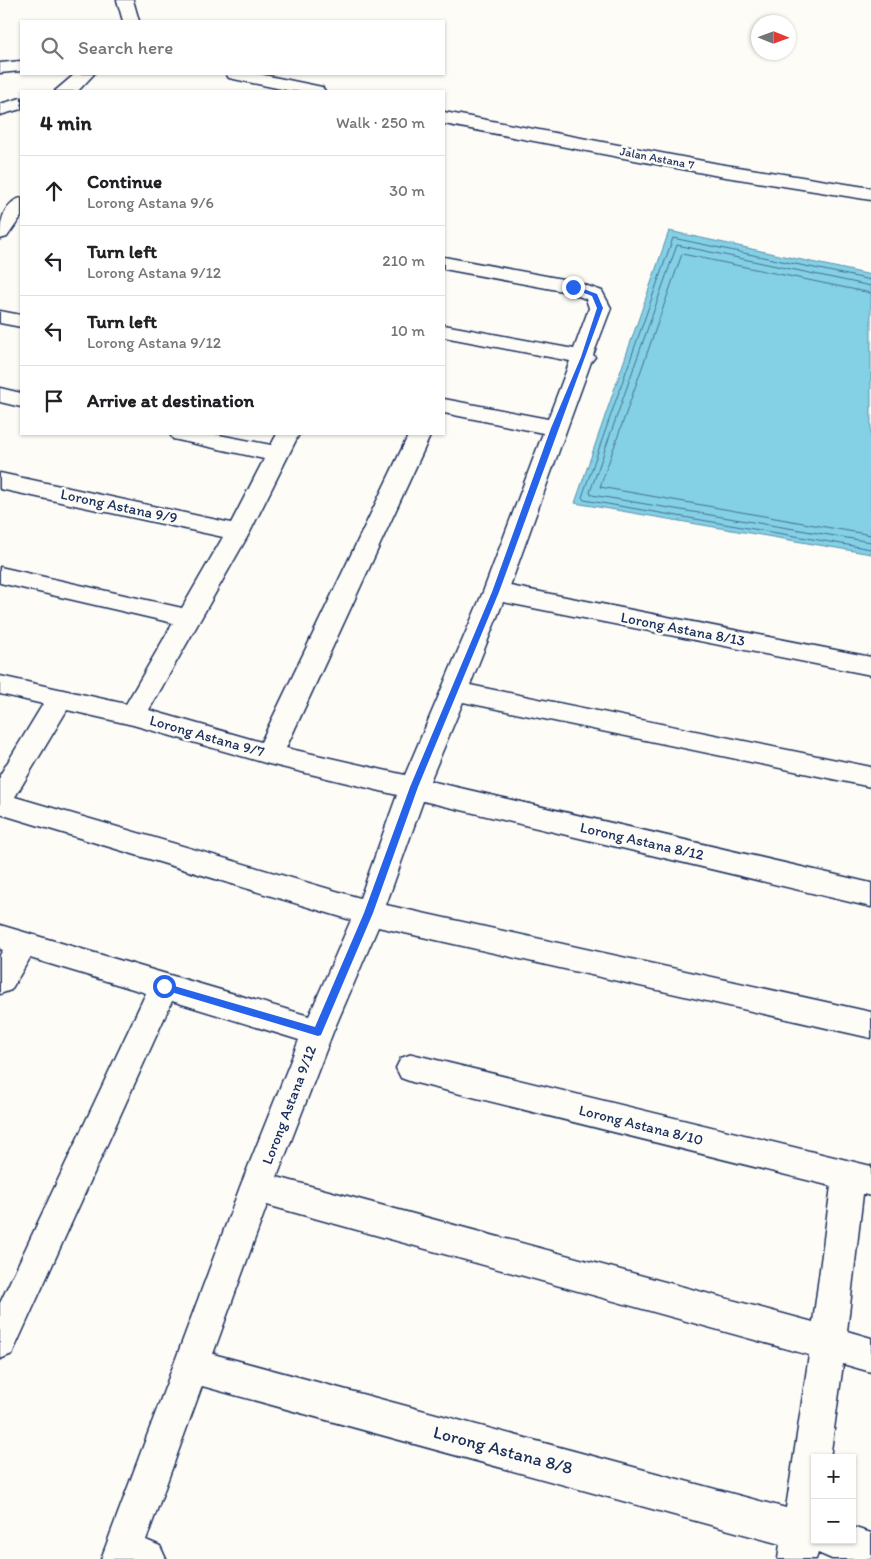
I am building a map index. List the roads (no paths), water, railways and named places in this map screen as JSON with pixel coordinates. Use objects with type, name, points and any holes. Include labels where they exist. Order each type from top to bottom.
[{"type":"street","points":[[125,0],[131,20]]},
{"type":"street","points":[[0,68],[20,66]]},
{"type":"street","points":[[66,90],[73,87],[84,75]]},
{"type":"street","points":[[240,75],[311,90]]},
{"type":"street","points":[[0,110],[20,103]]},
{"type":"street","name":"Jalan Astana 7","points":[[445,118],[719,170],[871,194]]},
{"type":"street","points":[[0,233],[20,205]]},
{"type":"street","name":"Lorong Astana 9/12","points":[[130,1556],[192,1366],[257,1187],[318,1032],[368,913],[414,787],[495,592],[555,428],[584,357],[600,308],[595,295],[573,287],[445,263]]},
{"type":"street","points":[[0,317],[20,321]]},
{"type":"street","points":[[445,331],[584,357]]},
{"type":"street","points":[[0,395],[20,400]]},
{"type":"street","points":[[445,406],[555,428]]},
{"type":"street","points":[[133,715],[238,532],[283,444],[191,435]]},
{"type":"street","points":[[269,754],[420,435]]},
{"type":"street","name":"Lorong Astana 9/9","points":[[0,481],[238,532]]},
{"type":"street","points":[[0,576],[189,618]]},
{"type":"street","name":"Lorong Astana 8/13","points":[[495,592],[871,666]]},
{"type":"street","name":"Lorong Astana 9/7","points":[[0,685],[133,715],[269,754],[414,787]]},
{"type":"street","points":[[455,691],[871,777]]},
{"type":"street","points":[[60,699],[0,801],[368,913],[871,1025]]},
{"type":"street","name":"Lorong Astana 8/12","points":[[414,787],[871,895]]},
{"type":"street","points":[[0,980],[11,940],[318,1032]]},
{"type":"street","points":[[0,1342],[164,986]]},
{"type":"street","name":"Lorong Astana 8/10","points":[[412,1068],[860,1178]]},
{"type":"street","points":[[815,1499],[828,1345],[860,1178]]},
{"type":"street","points":[[257,1187],[871,1356]]},
{"type":"street","name":"Lorong Astana 8/8","points":[[192,1366],[811,1541]]},
{"type":"street","name":"Lorong Astana 8/8","points":[[827,1544],[871,1552]]},
{"type":"water","points":[[669,231],[871,275],[871,554],[575,503]]}]
